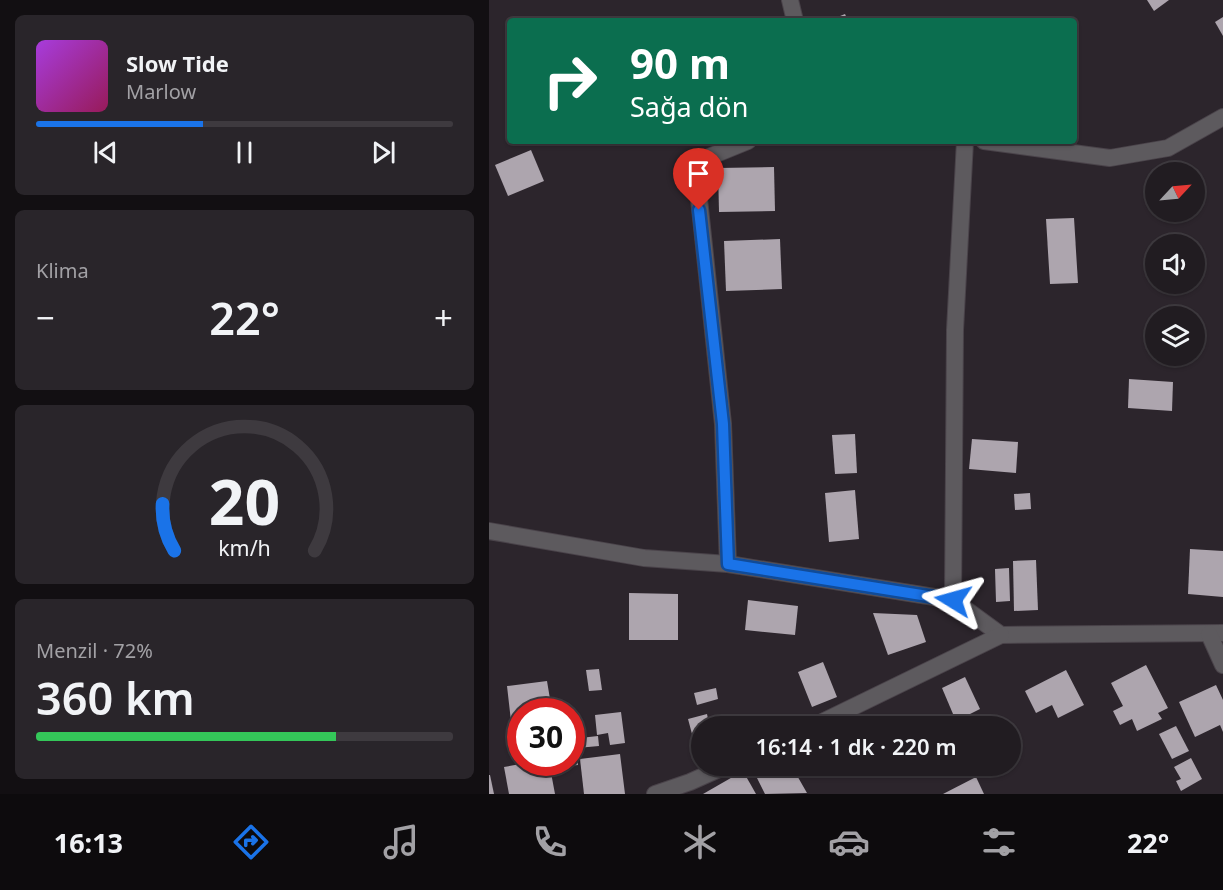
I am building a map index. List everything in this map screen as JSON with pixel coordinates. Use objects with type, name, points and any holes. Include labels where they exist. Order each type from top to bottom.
[{"type":"street","points":[[790,0],[794,18]]},
{"type":"street","points":[[1006,144],[1110,158],[1169,148],[1223,117]]},
{"type":"street","points":[[728,564],[723,424],[696,171],[699,161],[741,144]]},
{"type":"street","points":[[953,600],[955,330],[965,144]]},
{"type":"street","points":[[489,531],[644,558],[728,564],[953,600],[1001,635]]},
{"type":"street","points":[[835,716],[1001,635],[1216,633],[1223,665]]},
{"type":"street","points":[[655,794],[703,776]]},
{"type":"building","points":[[1147,0],[1169,0],[1154,11]]},
{"type":"building","points":[[845,14],[847,18],[835,18]]},
{"type":"building","points":[[1223,17],[1223,36],[1215,22]]},
{"type":"building","points":[[531,150],[544,181],[508,196],[495,165]]},
{"type":"building","points":[[774,167],[775,211],[719,212],[718,168]]},
{"type":"building","points":[[1074,218],[1078,283],[1050,284],[1046,219]]},
{"type":"building","points":[[780,239],[782,289],[726,291],[724,241]]},
{"type":"building","points":[[1129,379],[1173,382],[1172,411],[1128,408]]},
{"type":"building","points":[[855,434],[857,473],[835,474],[832,435]]},
{"type":"building","points":[[972,439],[1018,442],[1016,473],[969,469]]},
{"type":"building","points":[[855,490],[859,539],[829,542],[825,493]]},
{"type":"building","points":[[1030,493],[1031,509],[1015,510],[1014,494]]},
{"type":"building","points":[[1190,549],[1223,551],[1223,597],[1188,594]]},
{"type":"building","points":[[1036,560],[1038,610],[1014,611],[1013,561]]},
{"type":"building","points":[[1009,568],[1010,601],[996,602],[995,569]]},
{"type":"building","points":[[629,593],[678,594],[678,640],[629,640]]},
{"type":"building","points":[[748,600],[798,606],[795,635],[745,630]]},
{"type":"building","points":[[873,613],[917,615],[926,642],[888,655]]},
{"type":"building","points":[[823,662],[837,697],[812,707],[798,672]]},
{"type":"building","points":[[1146,665],[1168,708],[1158,713],[1162,719],[1137,731],[1132,719],[1120,725],[1113,711],[1123,706],[1111,683]]},
{"type":"building","points":[[599,669],[602,690],[589,691],[586,670]]},
{"type":"building","points":[[1066,670],[1084,705],[1058,718],[1052,705],[1036,713],[1025,691]]},
{"type":"building","points":[[965,677],[980,709],[966,716],[954,716],[942,688]]},
{"type":"building","points":[[547,681],[550,698],[508,698],[507,686]]},
{"type":"building","points":[[1216,685],[1223,700],[1223,732],[1220,725],[1195,737],[1179,702]]},
{"type":"building","points":[[716,688],[718,699],[697,705],[694,693]]},
{"type":"building","points":[[621,712],[625,743],[610,745],[608,733],[597,735],[595,715]]},
{"type":"building","points":[[1176,726],[1189,751],[1172,759],[1159,734]]},
{"type":"building","points":[[598,736],[599,746],[585,747],[585,737]]},
{"type":"building","points":[[620,754],[625,794],[584,794],[582,776],[585,776],[585,758]]},
{"type":"building","points":[[1191,758],[1202,779],[1181,791],[1176,781],[1181,779],[1174,767]]},
{"type":"building","points":[[507,766],[507,776],[552,776],[555,794],[509,794],[504,767]]},
{"type":"building","points":[[490,775],[494,794],[489,794]]},
{"type":"building","points":[[734,776],[746,776],[756,794],[703,794]]},
{"type":"building","points":[[761,776],[797,776],[807,793],[765,794],[757,778]]},
{"type":"building","points":[[976,777],[984,794],[943,794]]},
{"type":"route","points":[[699,210],[723,424],[728,564],[803,578],[953,600]]}]
